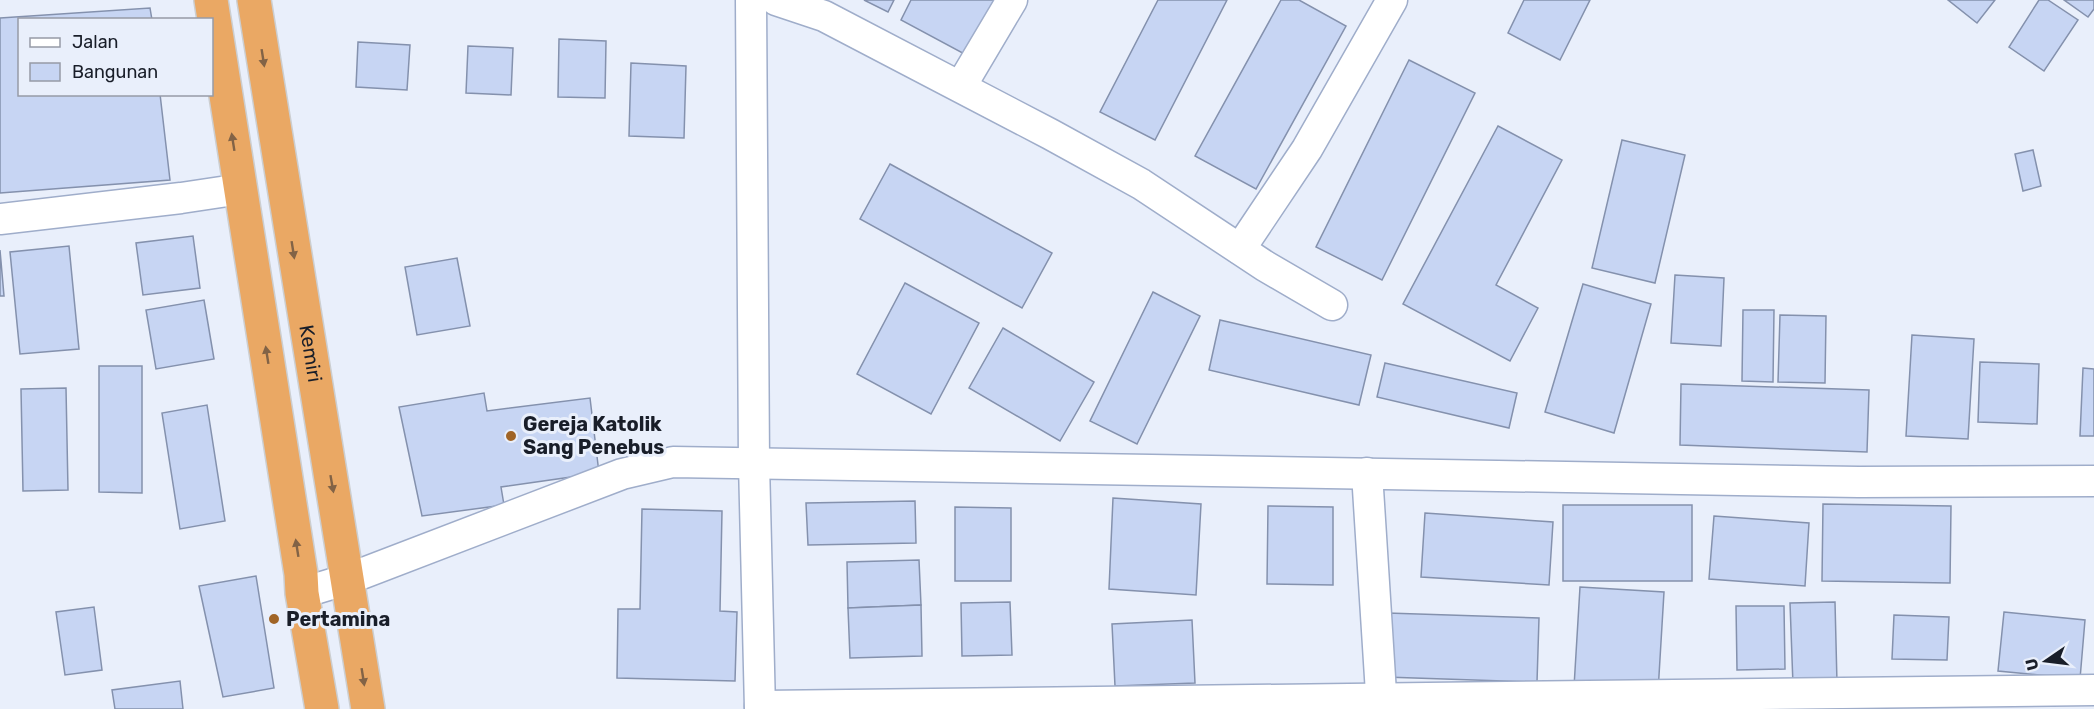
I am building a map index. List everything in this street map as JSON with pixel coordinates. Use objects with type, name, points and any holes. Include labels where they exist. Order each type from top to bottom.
[{"type":"highway","points":[[211,0],[302,574],[302,593],[322,709]]},
{"type":"highway","name":"Kemiri","points":[[254,0],[368,709]]},
{"type":"highway","points":[[282,450],[325,445]]},
{"type":"street","points":[[751,0],[754,463],[760,708],[1382,705],[2094,690]]},
{"type":"street","points":[[776,0],[824,16],[961,86],[1141,184],[1265,266],[1332,305]]},
{"type":"street","points":[[961,86],[1012,0]]},
{"type":"street","points":[[1240,249],[1307,148],[1392,0]]},
{"type":"street","points":[[0,219],[241,189]]},
{"type":"street","points":[[302,593],[348,579],[639,468],[673,462],[1860,482],[2094,481]]},
{"type":"street","points":[[1367,473],[1382,705]]},
{"type":"building","points":[[864,0],[894,0],[888,12]]},
{"type":"building","points":[[911,0],[999,0],[970,57],[901,20]]},
{"type":"building","points":[[1158,0],[1227,0],[1155,140],[1100,112]]},
{"type":"building","points":[[1281,0],[1299,0],[1346,26],[1256,189],[1195,156]]},
{"type":"building","points":[[1524,0],[1590,0],[1560,60],[1508,33]]},
{"type":"building","points":[[1948,0],[1995,0],[1977,23]]},
{"type":"building","points":[[2039,0],[2048,0],[2078,20],[2044,71],[2009,47]]},
{"type":"building","points":[[2064,0],[2094,0],[2094,9],[2088,17]]},
{"type":"building","points":[[150,8],[152,18],[18,18],[18,96],[160,96],[170,180],[0,193],[0,18]]},
{"type":"building","points":[[559,39],[606,41],[605,98],[558,97]]},
{"type":"building","points":[[358,42],[410,45],[407,90],[356,87]]},
{"type":"building","points":[[468,46],[513,48],[511,95],[466,93]]},
{"type":"building","points":[[1409,60],[1475,93],[1382,280],[1316,247]]},
{"type":"building","points":[[631,63],[686,66],[684,138],[629,136]]},
{"type":"building","points":[[1498,126],[1562,160],[1496,285],[1538,308],[1510,361],[1403,304]]},
{"type":"building","points":[[1622,140],[1685,155],[1655,283],[1592,268]]},
{"type":"building","points":[[2033,150],[2041,186],[2023,191],[2015,154]]},
{"type":"building","points":[[890,164],[1052,253],[1022,308],[860,219]]},
{"type":"building","points":[[193,236],[200,288],[143,295],[136,243]]},
{"type":"building","points":[[69,246],[79,349],[20,354],[10,252]]},
{"type":"building","points":[[0,250],[4,296],[0,296]]},
{"type":"building","points":[[457,258],[470,326],[417,335],[405,267]]},
{"type":"building","points":[[1675,275],[1724,278],[1721,346],[1671,343]]},
{"type":"building","points":[[905,283],[979,323],[931,414],[857,374]]},
{"type":"building","points":[[1583,284],[1651,304],[1614,433],[1545,412]]},
{"type":"building","points":[[1153,292],[1200,316],[1137,444],[1090,421]]},
{"type":"building","points":[[204,300],[214,359],[156,369],[146,310]]},
{"type":"building","points":[[1743,310],[1774,310],[1773,382],[1742,381]]},
{"type":"building","points":[[1780,315],[1826,316],[1825,383],[1778,382]]},
{"type":"building","points":[[1220,320],[1371,355],[1359,405],[1209,370]]},
{"type":"building","points":[[1003,328],[1094,382],[1060,441],[969,388]]},
{"type":"building","points":[[1912,335],[1974,339],[1968,439],[1906,436]]},
{"type":"building","points":[[1980,362],[2039,364],[2037,424],[1978,422]]},
{"type":"building","points":[[1385,363],[1517,393],[1509,428],[1377,397]]},
{"type":"building","points":[[99,366],[142,366],[142,493],[99,492]]},
{"type":"building","points":[[2083,368],[2094,369],[2094,436],[2080,436]]},
{"type":"building","points":[[1681,384],[1869,390],[1867,452],[1680,445]]},
{"type":"building","points":[[66,388],[68,490],[23,491],[21,389]]},
{"type":"building","points":[[484,393],[487,411],[590,398],[599,473],[501,487],[504,505],[422,516],[399,407]]},
{"type":"building","points":[[207,405],[225,521],[180,529],[162,413]]},
{"type":"building","points":[[1113,498],[1201,504],[1196,595],[1109,589]]},
{"type":"building","points":[[915,501],[916,543],[808,545],[806,503]]},
{"type":"building","points":[[1823,504],[1951,506],[1950,583],[1822,581]]},
{"type":"building","points":[[1563,505],[1692,505],[1692,581],[1563,581]]},
{"type":"building","points":[[1268,506],[1333,507],[1333,585],[1267,584]]},
{"type":"building","points":[[955,507],[1011,508],[1011,581],[955,581]]},
{"type":"building","points":[[642,509],[722,511],[720,611],[737,612],[735,681],[617,678],[618,609],[640,609]]},
{"type":"building","points":[[1425,513],[1553,522],[1549,585],[1421,577]]},
{"type":"building","points":[[1714,516],[1809,523],[1805,586],[1709,579]]},
{"type":"building","points":[[919,560],[921,605],[848,608],[847,562]]},
{"type":"building","points":[[256,576],[274,688],[223,697],[199,586]]},
{"type":"building","points":[[1580,587],[1664,592],[1658,692],[1574,687]]},
{"type":"building","points":[[1010,602],[1012,655],[962,656],[961,603]]},
{"type":"building","points":[[1835,602],[1837,683],[1793,685],[1790,603]]},
{"type":"building","points":[[921,605],[922,656],[850,658],[848,608]]},
{"type":"building","points":[[1736,606],[1784,606],[1785,669],[1737,670]]},
{"type":"building","points":[[94,607],[102,670],[65,675],[56,612]]},
{"type":"building","points":[[2004,612],[2085,620],[2080,679],[1998,671]]},
{"type":"building","points":[[1387,613],[1539,618],[1537,682],[1385,677]]},
{"type":"building","points":[[1894,615],[1949,617],[1947,660],[1892,659]]},
{"type":"building","points":[[1192,620],[1195,683],[1115,686],[1112,624]]},
{"type":"building","points":[[180,681],[183,709],[115,709],[112,690]]},
{"type":"place","name":"Gereja Katolik Sang Penebus","points":[[511,436]]},
{"type":"place","name":"Pertamina","points":[[274,619]]}]
